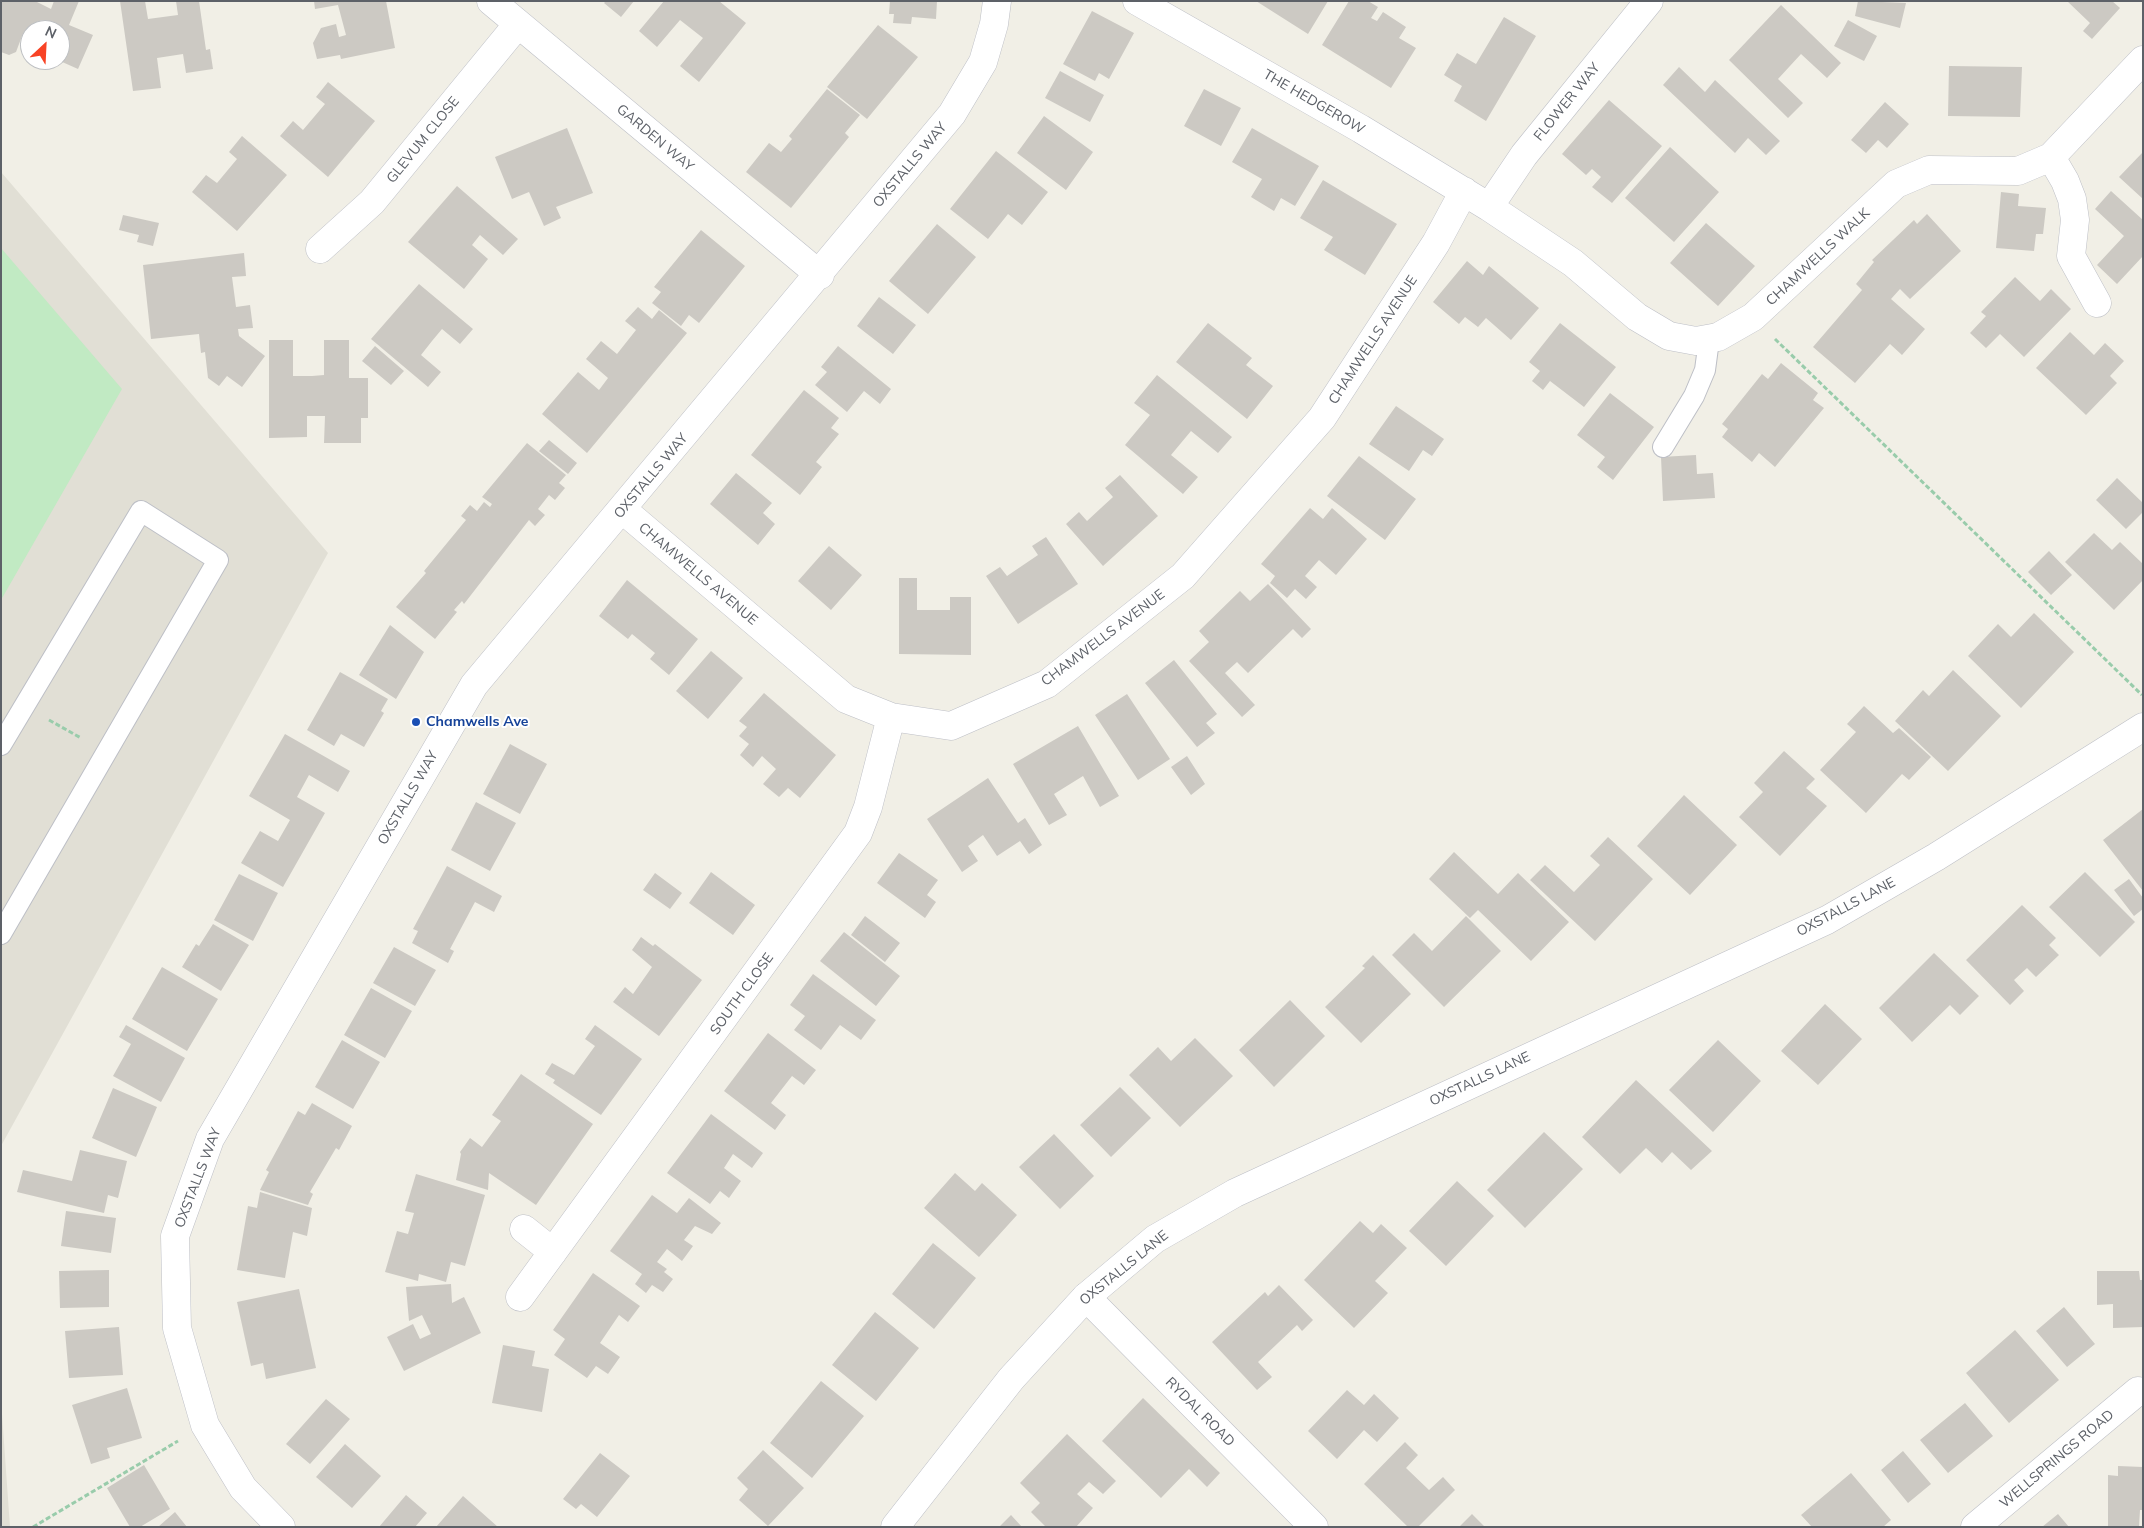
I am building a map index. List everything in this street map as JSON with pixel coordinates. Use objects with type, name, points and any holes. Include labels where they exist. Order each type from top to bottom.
[{"type":"street","name":"GARDEN WAY","points":[[491,1],[820,275]]},
{"type":"street","name":"OXSTALLS WAY","points":[[282,1527],[242,1488],[205,1425],[177,1328],[175,1236],[210,1139],[474,685],[820,275],[952,114],[983,62],[994,24],[997,1]]},
{"type":"street","name":"THE HEDGEROW","points":[[1137,1],[1361,129],[1489,207]]},
{"type":"street","name":"FLOWER WAY","points":[[1489,207],[1524,155],[1649,1]]},
{"type":"street","name":"GLEVUM CLOSE","points":[[320,249],[372,202],[518,24]]},
{"type":"street","name":"CHAMWELLS WALK","points":[[1709,340],[1753,317],[1896,184],[1929,170],[2018,171],[2051,157],[2143,60]]},
{"type":"street","points":[[2051,157],[2072,199],[2075,220],[2070,256],[2097,309]]},
{"type":"street","name":"CHAMWELLS AVENUE","points":[[622,510],[846,699],[891,717],[951,726],[1047,684],[1183,576],[1322,418],[1436,244],[1464,191]]},
{"type":"street","points":[[1489,207],[1573,263],[1637,317],[1669,336],[1696,341],[1709,340]]},
{"type":"street","name":"SOUTH CLOSE","points":[[520,1297],[858,833],[868,807],[891,717]]},
{"type":"street","name":"OXSTALLS LANE","points":[[895,1527],[1011,1378],[1086,1297],[1155,1239],[1235,1192],[1827,920],[1936,858],[2143,727]]},
{"type":"street","points":[[524,1229],[553,1252]]},
{"type":"street","name":"RYDAL ROAD","points":[[1086,1297],[1314,1527]]},
{"type":"street","name":"WELLSPRINGS ROAD","points":[[1976,1527],[2140,1391]]},
{"type":"lane","points":[[1663,446],[1694,396],[1705,370],[1709,340]]},
{"type":"lane","points":[[1,746],[141,511],[218,560],[1,934]]},
{"type":"path","points":[[1753,317],[2141,694]]},
{"type":"path","points":[[25,706],[107,753]]},
{"type":"path","points":[[32,1527],[205,1425]]},
{"type":"shaded area","points":[[1,172],[328,553],[1,1146]]},
{"type":"shaded area","points":[[1,1400],[10,1527],[1,1527]]},
{"type":"green space","points":[[1,248],[122,389],[1,600]]},
{"type":"building","points":[[1,1],[35,1],[51,9],[54,1],[79,1],[70,23],[70,20],[20,20],[20,41],[16,52],[9,55],[1,52]]},
{"type":"building","points":[[120,1],[145,1],[148,19],[178,15],[176,1],[199,1],[206,50],[210,49],[213,69],[186,73],[183,54],[157,58],[161,88],[133,91]]},
{"type":"building","points":[[314,1],[386,1],[395,48],[341,59],[340,55],[317,59],[313,43],[321,28],[336,24],[339,37],[346,35],[338,5],[315,9]]},
{"type":"building","points":[[606,1],[634,1],[621,17],[604,3]]},
{"type":"building","points":[[664,1],[719,1],[746,23],[699,82],[680,66],[703,38],[680,20],[657,47],[639,31]]},
{"type":"building","points":[[890,1],[937,1],[936,19],[912,17],[911,24],[893,23],[894,14],[889,14]]},
{"type":"building","points":[[1256,1],[1328,1],[1308,34]]},
{"type":"building","points":[[1349,1],[1368,1],[1378,7],[1371,18],[1377,21],[1383,12],[1406,27],[1399,38],[1416,48],[1391,88],[1322,45]]},
{"type":"building","points":[[1858,1],[1906,3],[1900,28],[1855,16]]},
{"type":"building","points":[[2067,1],[2112,1],[2120,8],[2092,39],[2083,31],[2090,23]]},
{"type":"building","points":[[1781,5],[1841,63],[1827,78],[1801,54],[1778,79],[1803,103],[1788,118],[1729,60]]},
{"type":"building","points":[[1092,11],[1134,33],[1109,79],[1099,73],[1095,81],[1063,64]]},
{"type":"building","points":[[1504,17],[1536,36],[1486,121],[1454,101],[1462,86],[1444,75],[1457,53],[1476,64]]},
{"type":"building","points":[[1848,20],[1877,36],[1864,61],[1834,46]]},
{"type":"building","points":[[70,25],[93,35],[78,69],[70,65]]},
{"type":"building","points":[[878,25],[918,57],[867,119],[827,87]]},
{"type":"building","points":[[1949,66],[2022,67],[2020,117],[1948,116]]},
{"type":"building","points":[[1679,67],[1705,92],[1715,80],[1780,141],[1766,155],[1748,138],[1735,153],[1663,85]]},
{"type":"building","points":[[1060,71],[1104,95],[1090,122],[1045,98]]},
{"type":"building","points":[[328,82],[375,121],[328,177],[280,136],[293,121],[303,130],[325,104],[316,97]]},
{"type":"building","points":[[827,89],[860,115],[845,133],[849,137],[791,208],[746,172],[769,143],[781,152],[792,139],[789,136]]},
{"type":"building","points":[[1204,89],[1241,108],[1221,146],[1184,126]]},
{"type":"building","points":[[1609,100],[1662,146],[1612,203],[1592,187],[1601,177],[1592,169],[1586,175],[1562,154]]},
{"type":"building","points":[[1885,102],[1909,124],[1887,148],[1878,140],[1866,153],[1851,140]]},
{"type":"building","points":[[1044,116],[1093,152],[1066,190],[1017,153]]},
{"type":"building","points":[[567,128],[593,193],[556,207],[561,218],[544,226],[529,192],[512,199],[495,157]]},
{"type":"building","points":[[1252,128],[1319,166],[1295,206],[1281,198],[1274,211],[1251,197],[1262,179],[1232,162]]},
{"type":"building","points":[[242,136],[287,175],[237,231],[192,192],[206,175],[217,183],[237,159],[229,152]]},
{"type":"building","points":[[1670,147],[1719,192],[1674,242],[1625,198]]},
{"type":"building","points":[[996,151],[1048,192],[1022,225],[1008,214],[988,239],[950,209]]},
{"type":"building","points":[[2143,152],[2143,199],[2119,177]]},
{"type":"building","points":[[1323,180],[1397,224],[1365,275],[1324,250],[1333,237],[1300,218]]},
{"type":"building","points":[[457,186],[518,239],[503,255],[480,235],[472,245],[488,259],[464,289],[408,242]]},
{"type":"building","points":[[2111,191],[2143,220],[2143,256],[2117,284],[2097,265],[2124,236],[2095,209]]},
{"type":"building","points":[[2001,192],[2019,194],[2018,206],[2046,208],[2043,234],[2036,234],[2034,251],[1996,248]]},
{"type":"building","points":[[1927,214],[1961,251],[1910,299],[1900,289],[1891,299],[1925,329],[1902,355],[1890,344],[1855,383],[1813,347],[1862,290],[1856,284],[1874,262],[1872,260],[1914,220],[1917,224]]},
{"type":"building","points":[[123,215],[159,223],[153,246],[137,242],[139,235],[119,230]]},
{"type":"building","points":[[1706,223],[1755,266],[1718,306],[1670,263]]},
{"type":"building","points":[[937,224],[976,257],[928,314],[889,281]]},
{"type":"building","points":[[701,230],[745,266],[699,323],[689,315],[681,326],[652,303],[661,292],[654,287]]},
{"type":"building","points":[[244,253],[246,276],[232,277],[236,307],[250,305],[253,328],[238,329],[239,336],[265,356],[242,387],[227,376],[219,386],[208,378],[205,352],[201,353],[199,334],[151,339],[143,265]]},
{"type":"building","points":[[1467,261],[1483,275],[1489,266],[1539,308],[1511,340],[1486,318],[1478,327],[1465,317],[1459,324],[1433,302]]},
{"type":"building","points":[[2015,277],[2040,301],[2051,289],[2071,309],[2024,357],[2000,334],[1986,348],[1970,333],[1986,316],[1981,312]]},
{"type":"building","points":[[419,284],[473,329],[460,344],[442,329],[421,355],[441,372],[428,387],[371,339]]},
{"type":"building","points":[[879,297],[916,325],[893,354],[857,326]]},
{"type":"building","points":[[638,307],[652,319],[659,310],[687,333],[587,453],[542,414],[578,372],[599,390],[608,378],[586,359],[601,341],[617,354],[636,330],[625,321]]},
{"type":"building","points":[[1208,323],[1252,358],[1246,365],[1273,386],[1247,419],[1176,362]]},
{"type":"building","points":[[1560,323],[1616,367],[1584,407],[1550,381],[1543,390],[1532,381],[1540,371],[1529,362]]},
{"type":"building","points":[[2070,332],[2094,355],[2105,343],[2124,361],[2110,376],[2117,383],[2086,415],[2036,368]]},
{"type":"building","points":[[269,340],[293,340],[293,376],[312,376],[324,375],[324,340],[349,340],[349,378],[368,378],[368,418],[361,418],[361,443],[324,443],[325,416],[307,416],[307,437],[269,438]]},
{"type":"building","points":[[375,346],[404,371],[391,385],[362,361]]},
{"type":"building","points":[[838,346],[891,389],[880,404],[864,391],[847,412],[815,385],[827,372],[821,367]]},
{"type":"building","points":[[1781,363],[1818,393],[1813,400],[1824,408],[1775,467],[1759,453],[1752,462],[1722,437],[1728,429],[1722,424],[1762,374],[1768,379]]},
{"type":"building","points":[[1157,375],[1232,437],[1218,453],[1191,431],[1171,455],[1198,477],[1183,494],[1125,445],[1150,415],[1134,403]]},
{"type":"building","points":[[804,390],[839,418],[831,428],[839,434],[816,462],[822,467],[800,495],[751,455]]},
{"type":"building","points":[[1610,393],[1654,427],[1613,480],[1597,467],[1605,457],[1577,435]]},
{"type":"building","points":[[1396,406],[1444,439],[1432,456],[1423,450],[1409,471],[1369,444]]},
{"type":"building","points":[[549,440],[577,463],[568,474],[539,451]]},
{"type":"building","points":[[527,443],[566,475],[559,483],[565,488],[555,500],[549,495],[538,509],[545,515],[535,526],[529,520],[464,604],[462,601],[454,610],[457,612],[435,639],[396,607],[426,573],[424,571],[466,520],[461,516],[470,505],[477,511],[484,502],[490,507],[492,504],[482,497]]},
{"type":"building","points":[[1696,455],[1697,474],[1713,473],[1715,498],[1663,501],[1661,457]]},
{"type":"building","points":[[1359,456],[1416,499],[1385,540],[1327,496]]},
{"type":"building","points":[[736,473],[772,503],[763,513],[775,524],[758,545],[710,504]]},
{"type":"building","points":[[1120,475],[1158,516],[1103,566],[1066,524],[1079,512],[1087,521],[1113,497],[1105,488]]},
{"type":"building","points":[[2117,478],[2143,503],[2143,512],[2126,529],[2096,500]]},
{"type":"building","points":[[1310,508],[1323,519],[1332,508],[1367,539],[1336,575],[1319,560],[1305,576],[1317,587],[1306,599],[1295,589],[1287,598],[1270,583],[1275,576],[1261,564]]},
{"type":"building","points":[[2094,533],[2112,550],[2120,542],[2143,564],[2143,580],[2114,610],[2065,562]]},
{"type":"building","points":[[1046,537],[1078,584],[1018,624],[986,576],[1000,567],[1007,576],[1038,555],[1032,546]]},
{"type":"building","points":[[829,546],[862,575],[831,610],[798,581]]},
{"type":"building","points":[[2049,551],[2072,575],[2051,595],[2028,572]]},
{"type":"building","points":[[899,578],[917,578],[917,610],[950,610],[950,597],[971,597],[971,655],[899,654]]},
{"type":"building","points":[[627,580],[698,639],[669,675],[650,659],[655,653],[632,634],[628,639],[599,616]]},
{"type":"building","points":[[1268,584],[1311,629],[1302,638],[1293,629],[1248,673],[1237,662],[1225,673],[1255,705],[1242,717],[1189,661],[1209,642],[1199,631],[1240,591],[1250,601]]},
{"type":"building","points":[[2034,613],[2074,652],[2021,708],[1968,656],[1998,624],[2011,637]]},
{"type":"building","points":[[390,625],[424,652],[396,699],[359,675]]},
{"type":"building","points":[[711,651],[743,678],[708,719],[676,691]]},
{"type":"building","points":[[1174,660],[1217,714],[1206,723],[1215,733],[1197,747],[1145,683]]},
{"type":"building","points":[[1953,670],[2001,716],[1948,771],[1895,721],[1923,690],[1929,696]]},
{"type":"building","points":[[340,672],[388,699],[381,711],[384,713],[364,747],[341,734],[334,746],[307,730]]},
{"type":"building","points":[[764,693],[836,755],[800,798],[788,788],[779,797],[763,784],[776,769],[762,756],[753,767],[740,755],[749,744],[739,736],[747,727],[739,721]]},
{"type":"building","points":[[1127,694],[1170,759],[1138,780],[1095,715]]},
{"type":"building","points":[[1864,706],[1893,733],[1899,728],[1931,757],[1909,780],[1902,774],[1866,813],[1820,770],[1856,732],[1847,724]]},
{"type":"building","points":[[1078,726],[1119,796],[1100,807],[1083,776],[1054,794],[1067,815],[1049,825],[1013,764]]},
{"type":"building","points":[[285,734],[350,771],[338,792],[309,775],[297,797],[325,813],[283,887],[241,863],[260,831],[278,841],[290,820],[249,796]]},
{"type":"building","points":[[510,744],[547,764],[520,814],[483,794]]},
{"type":"building","points":[[1784,751],[1815,779],[1806,788],[1827,806],[1780,856],[1739,817],[1763,792],[1754,783]]},
{"type":"building","points":[[1187,756],[1205,784],[1191,795],[1171,767]]},
{"type":"building","points":[[988,778],[1018,823],[1025,818],[1042,845],[1029,854],[1020,841],[997,856],[983,835],[968,846],[978,861],[962,872],[927,819]]},
{"type":"building","points":[[1684,795],[1737,845],[1690,895],[1637,846]]},
{"type":"building","points":[[476,802],[516,823],[490,871],[451,850]]},
{"type":"building","points":[[2143,809],[2143,891],[2103,840]]},
{"type":"building","points":[[1608,837],[1653,879],[1595,941],[1530,880],[1545,865],[1574,892],[1600,865],[1590,856]]},
{"type":"building","points":[[1454,852],[1498,894],[1518,873],[1569,922],[1531,961],[1478,910],[1470,918],[1429,879]]},
{"type":"building","points":[[899,853],[938,880],[927,895],[936,902],[925,918],[877,883]]},
{"type":"building","points":[[447,866],[502,896],[494,912],[475,902],[450,949],[454,951],[448,963],[412,943],[418,931],[413,929]]},
{"type":"building","points":[[711,872],[755,905],[733,935],[689,903]]},
{"type":"building","points":[[2085,872],[2135,922],[2100,957],[2049,907]]},
{"type":"building","points":[[655,873],[682,893],[670,909],[643,890]]},
{"type":"building","points":[[239,874],[278,893],[253,941],[214,920]]},
{"type":"building","points":[[2129,879],[2143,898],[2143,909],[2134,916],[2114,890]]},
{"type":"building","points":[[2022,905],[2056,938],[2049,945],[2059,955],[2036,977],[2027,968],[2014,980],[2024,991],[2010,1005],[1966,960]]},
{"type":"building","points":[[865,916],[900,943],[885,962],[851,935]]},
{"type":"building","points":[[1466,916],[1501,951],[1444,1007],[1392,955],[1414,933],[1432,951]]},
{"type":"building","points":[[213,924],[249,945],[221,991],[182,967],[196,944],[199,946]]},
{"type":"building","points":[[844,932],[900,976],[876,1006],[820,961]]},
{"type":"building","points":[[641,937],[653,946],[655,944],[702,980],[659,1036],[613,1002],[625,987],[633,994],[652,967],[632,950]]},
{"type":"building","points":[[394,947],[436,970],[415,1006],[373,983]]},
{"type":"building","points":[[1934,953],[1979,996],[1960,1015],[1950,1005],[1912,1042],[1879,1008]]},
{"type":"building","points":[[1373,955],[1411,994],[1361,1043],[1325,1007],[1365,968],[1362,966]]},
{"type":"building","points":[[162,967],[218,999],[187,1051],[132,1019]]},
{"type":"building","points":[[813,974],[876,1020],[861,1040],[840,1025],[821,1050],[794,1030],[805,1016],[790,1005]]},
{"type":"building","points":[[371,988],[412,1011],[385,1058],[344,1035]]},
{"type":"building","points":[[1290,1000],[1325,1036],[1274,1087],[1239,1050]]},
{"type":"building","points":[[1825,1004],[1862,1039],[1818,1085],[1781,1051]]},
{"type":"building","points":[[126,1025],[185,1058],[161,1102],[113,1076],[131,1044],[119,1037]]},
{"type":"building","points":[[595,1025],[642,1059],[601,1115],[553,1083],[555,1080],[545,1074],[552,1063],[574,1075],[595,1046],[585,1039]]},
{"type":"building","points":[[768,1033],[816,1070],[804,1085],[792,1076],[771,1103],[786,1115],[775,1130],[724,1091]]},
{"type":"building","points":[[1195,1038],[1233,1076],[1180,1127],[1129,1075],[1158,1047],[1171,1061]]},
{"type":"building","points":[[342,1040],[380,1062],[353,1109],[315,1087]]},
{"type":"building","points":[[1718,1040],[1761,1081],[1713,1132],[1669,1090]]},
{"type":"building","points":[[521,1074],[593,1124],[536,1205],[489,1173],[488,1190],[456,1180],[460,1152],[470,1138],[482,1147],[501,1121],[492,1115]]},
{"type":"building","points":[[1636,1080],[1712,1151],[1691,1170],[1672,1152],[1662,1163],[1646,1148],[1620,1174],[1582,1137]]},
{"type":"building","points":[[1120,1087],[1151,1118],[1111,1157],[1080,1125]]},
{"type":"building","points":[[113,1088],[157,1107],[136,1157],[92,1138]]},
{"type":"building","points":[[312,1103],[352,1126],[339,1150],[336,1148],[310,1192],[313,1194],[308,1205],[260,1190],[269,1172],[266,1170],[298,1111],[305,1115]]},
{"type":"building","points":[[711,1114],[763,1153],[752,1168],[733,1154],[724,1168],[741,1181],[729,1198],[720,1191],[710,1204],[667,1173]]},
{"type":"building","points":[[1544,1132],[1583,1169],[1525,1228],[1487,1190]]},
{"type":"building","points":[[1054,1134],[1094,1176],[1060,1209],[1019,1167]]},
{"type":"building","points":[[80,1150],[127,1161],[118,1198],[108,1195],[104,1213],[17,1192],[23,1170],[72,1181]]},
{"type":"building","points":[[955,1173],[975,1191],[982,1183],[1017,1215],[979,1257],[924,1208]]},
{"type":"building","points":[[416,1174],[485,1195],[465,1266],[451,1262],[446,1282],[419,1274],[418,1281],[385,1272],[397,1231],[408,1234],[414,1213],[405,1211]]},
{"type":"building","points":[[1457,1181],[1494,1216],[1446,1266],[1409,1231]]},
{"type":"building","points":[[260,1192],[312,1208],[307,1236],[293,1232],[285,1278],[237,1270],[248,1206],[257,1208]]},
{"type":"building","points":[[652,1195],[677,1213],[689,1198],[721,1223],[712,1234],[695,1226],[684,1240],[693,1246],[682,1261],[667,1249],[657,1262],[667,1269],[664,1272],[673,1279],[663,1292],[652,1285],[646,1293],[635,1284],[642,1274],[610,1251]]},
{"type":"building","points":[[66,1211],[116,1218],[111,1253],[61,1246]]},
{"type":"building","points":[[1360,1221],[1373,1233],[1381,1224],[1407,1248],[1375,1281],[1388,1293],[1354,1328],[1304,1280]]},
{"type":"building","points":[[933,1243],[976,1278],[934,1329],[892,1294]]},
{"type":"building","points":[[109,1270],[109,1307],[60,1308],[59,1271]]},
{"type":"building","points":[[2097,1271],[2139,1271],[2140,1280],[2143,1280],[2143,1327],[2113,1328],[2113,1304],[2097,1305]]},
{"type":"building","points":[[593,1273],[640,1306],[628,1322],[619,1315],[600,1343],[620,1357],[608,1374],[596,1366],[587,1378],[554,1355],[565,1339],[553,1330]]},
{"type":"building","points":[[451,1284],[452,1303],[464,1297],[481,1333],[404,1371],[387,1337],[413,1324],[420,1339],[431,1334],[422,1315],[409,1321],[406,1287]]},
{"type":"building","points":[[1279,1285],[1313,1320],[1302,1331],[1297,1325],[1258,1362],[1272,1377],[1257,1390],[1212,1342],[1265,1292],[1268,1296]]},
{"type":"building","points":[[299,1289],[316,1368],[266,1379],[263,1363],[251,1366],[237,1302]]},
{"type":"building","points":[[2064,1307],[2095,1344],[2067,1367],[2036,1331]]},
{"type":"building","points":[[875,1312],[919,1348],[876,1401],[832,1365]]},
{"type":"building","points":[[119,1327],[123,1375],[69,1378],[65,1331]]},
{"type":"building","points":[[2015,1330],[2059,1380],[2009,1423],[1966,1373]]},
{"type":"building","points":[[503,1345],[535,1351],[532,1366],[549,1369],[542,1412],[492,1403]]},
{"type":"building","points":[[821,1381],[864,1416],[812,1478],[770,1443]]},
{"type":"building","points":[[127,1388],[142,1438],[107,1448],[110,1458],[91,1464],[72,1405]]},
{"type":"building","points":[[1347,1390],[1364,1405],[1374,1394],[1399,1418],[1377,1442],[1364,1430],[1337,1459],[1308,1431]]},
{"type":"building","points":[[1143,1398],[1220,1473],[1207,1487],[1189,1469],[1161,1498],[1102,1441]]},
{"type":"building","points":[[326,1399],[350,1419],[310,1464],[286,1444]]},
{"type":"building","points":[[1965,1403],[1993,1436],[1948,1473],[1920,1440]]},
{"type":"building","points":[[1067,1434],[1116,1481],[1103,1494],[1089,1482],[1077,1494],[1093,1508],[1076,1527],[1046,1527],[1031,1512],[1040,1503],[1020,1483]]},
{"type":"building","points":[[1405,1442],[1418,1455],[1406,1468],[1429,1490],[1443,1477],[1455,1490],[1418,1527],[1408,1527],[1364,1484]]},
{"type":"building","points":[[345,1444],[381,1476],[352,1508],[316,1477]]},
{"type":"building","points":[[763,1450],[804,1488],[768,1526],[739,1500],[748,1489],[737,1478]]},
{"type":"building","points":[[1903,1451],[1931,1484],[1908,1503],[1881,1470]]},
{"type":"building","points":[[600,1453],[630,1476],[597,1517],[581,1504],[576,1509],[563,1499]]},
{"type":"building","points":[[144,1465],[170,1509],[140,1527],[130,1527],[107,1488]]},
{"type":"building","points":[[2118,1466],[2143,1467],[2143,1510],[2140,1510],[2139,1527],[2108,1527],[2108,1475],[2118,1476]]},
{"type":"building","points":[[1851,1473],[1891,1520],[1883,1527],[1812,1527],[1801,1515]]},
{"type":"building","points":[[406,1495],[427,1513],[415,1527],[379,1527]]},
{"type":"building","points":[[463,1496],[498,1527],[436,1527]]},
{"type":"building","points":[[175,1512],[187,1527],[158,1527]]},
{"type":"building","points":[[1472,1514],[1485,1527],[1459,1527]]},
{"type":"building","points":[[2058,1514],[2069,1527],[2042,1527]]},
{"type":"building","points":[[1011,1515],[1022,1527],[999,1527]]},
{"type":"place","name":"Chamwells Ave","points":[[416,722]]}]
